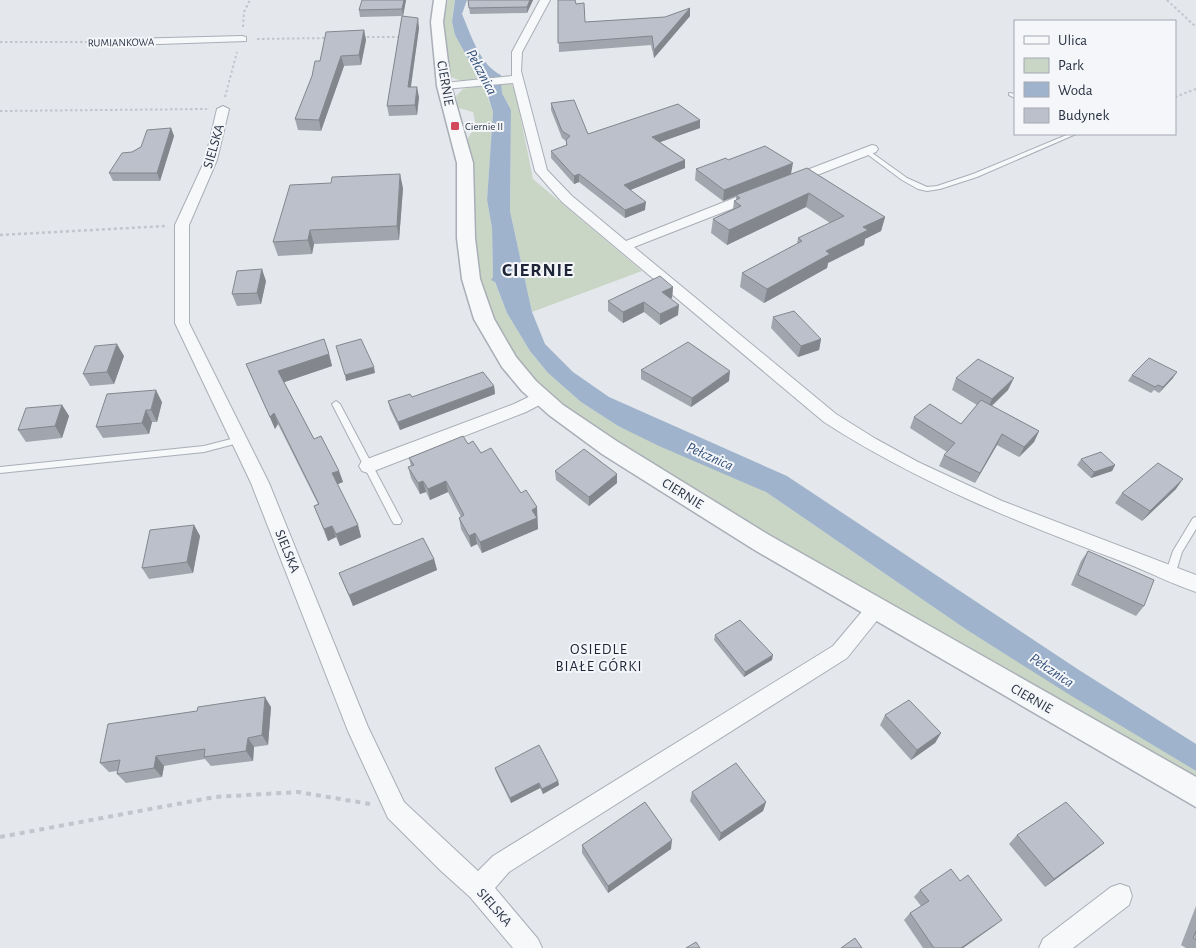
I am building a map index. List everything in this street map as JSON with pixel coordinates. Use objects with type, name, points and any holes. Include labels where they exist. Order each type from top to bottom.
[{"type":"street","name":"CIERNIE","points":[[440,0],[437,22],[444,86],[465,162],[466,238],[471,280],[484,319],[509,362],[541,396],[610,448],[761,542],[1196,793]]},
{"type":"street","points":[[545,0],[517,52],[510,80],[541,171],[567,199],[830,418],[901,463],[990,505],[1170,572],[1196,584]]},
{"type":"street","name":"RUMIANKOWA","points":[[130,42],[242,39]]},
{"type":"street","points":[[444,86],[510,80]]},
{"type":"street","name":"SIELSKA","points":[[223,109],[212,160],[182,225],[182,324],[260,483],[359,731],[396,810],[448,862],[479,888],[529,948]]},
{"type":"street","points":[[624,246],[869,150]]},
{"type":"street","points":[[368,466],[520,408],[541,396]]},
{"type":"street","points":[[479,888],[501,864],[840,652],[877,608]]},
{"type":"street","points":[[1052,948],[1120,896]]},
{"type":"lane","points":[[869,150],[904,179],[928,190],[956,182],[1071,135]]},
{"type":"lane","points":[[336,404],[397,521]]},
{"type":"lane","points":[[0,470],[204,449],[240,440]]},
{"type":"lane","points":[[1170,572],[1178,550],[1196,521]]},
{"type":"path","points":[[1167,0],[1196,27]]},
{"type":"path","points":[[355,37],[402,37]]},
{"type":"path","points":[[242,39],[336,38]]},
{"type":"path","name":"RUMIANKOWA","points":[[0,42],[130,42]]},
{"type":"path","points":[[1176,97],[1196,89]]},
{"type":"path","points":[[0,111],[223,109]]},
{"type":"path","points":[[0,235],[182,225]]},
{"type":"path","points":[[0,837],[215,797],[298,792],[396,810]]},
{"type":"green space","points":[[448,0],[455,0],[452,22],[455,35],[480,80],[461,81],[449,76],[443,9],[446,9]]},
{"type":"green space","points":[[502,83],[511,84],[515,90],[533,179],[642,271],[532,312],[510,211],[511,110],[502,93]]},
{"type":"green space","points":[[483,85],[493,112],[487,200],[492,228],[493,278],[507,313],[530,351],[548,373],[581,402],[618,426],[766,492],[967,630],[1196,771],[1196,782],[766,534],[615,442],[563,406],[536,382],[517,359],[493,319],[479,279],[466,141],[476,126],[473,112],[459,108],[456,96],[463,89]]},
{"type":"water","name":"Pełcznica","points":[[455,0],[467,0],[462,14],[482,57],[487,64],[501,75],[502,93],[511,110],[510,211],[532,312],[545,344],[573,372],[609,397],[787,476],[1079,670],[1196,744],[1196,771],[967,630],[766,492],[659,446],[618,426],[581,402],[548,373],[530,351],[507,313],[495,282],[491,280],[493,277],[492,228],[487,200],[493,112],[487,93],[455,35],[452,22]]},
{"type":"building","points":[[362,0],[404,0],[402,9],[359,10]]},
{"type":"building","points":[[468,0],[530,0],[527,7],[469,8]]},
{"type":"building","points":[[558,0],[575,0],[576,4],[584,3],[585,22],[665,17],[690,8],[654,50],[652,36],[558,43]]},
{"type":"building","points":[[402,16],[418,18],[408,87],[417,87],[415,105],[387,106]]},
{"type":"building","points":[[364,30],[359,55],[341,56],[319,120],[295,119],[312,76],[315,61],[320,61],[326,32]]},
{"type":"building","points":[[574,100],[588,134],[678,104],[700,120],[652,137],[685,160],[624,185],[646,202],[625,210],[579,174],[574,176],[551,151],[567,145],[566,140],[570,136],[562,131],[551,103]]},
{"type":"building","points":[[171,128],[157,173],[109,173],[122,153],[132,152],[141,147],[147,130]]},
{"type":"building","points":[[765,146],[793,163],[724,190],[696,169],[726,158],[728,160]]},
{"type":"building","points":[[807,168],[885,217],[863,227],[868,230],[826,251],[830,254],[767,289],[742,273],[802,241],[798,238],[844,216],[809,193],[729,230],[713,219],[741,206],[734,201],[740,198],[736,195]]},
{"type":"building","points":[[400,174],[397,226],[310,230],[308,240],[273,242],[290,185],[331,183],[332,177]]},
{"type":"building","points":[[262,269],[257,293],[232,294],[237,271]]},
{"type":"building","points":[[660,276],[673,287],[662,292],[679,305],[660,314],[644,302],[623,312],[608,301]]},
{"type":"building","points":[[794,311],[821,339],[801,346],[773,317]]},
{"type":"building","points":[[324,339],[329,354],[278,371],[314,439],[321,436],[339,471],[332,473],[358,525],[336,534],[332,526],[324,529],[314,506],[319,504],[274,413],[270,417],[246,364]]},
{"type":"building","points":[[361,339],[374,367],[345,375],[336,346]]},
{"type":"building","points":[[688,342],[730,371],[692,398],[641,370]]},
{"type":"building","points":[[117,344],[107,372],[83,374],[95,346]]},
{"type":"building","points":[[1149,358],[1177,372],[1163,387],[1158,385],[1155,387],[1132,375]]},
{"type":"building","points":[[978,359],[1014,378],[992,399],[956,378]]},
{"type":"building","points":[[483,372],[494,386],[398,422],[388,401],[410,394],[412,397]]},
{"type":"building","points":[[156,390],[151,410],[146,410],[142,423],[96,427],[107,394]]},
{"type":"building","points":[[981,400],[1039,431],[1024,447],[1002,434],[980,473],[944,455],[955,443],[914,417],[930,404],[961,424]]},
{"type":"building","points":[[62,405],[55,426],[18,430],[26,408]]},
{"type":"building","points":[[463,436],[468,444],[473,441],[481,453],[491,448],[521,493],[526,490],[537,507],[532,510],[537,518],[480,542],[475,533],[469,536],[459,518],[464,515],[446,481],[428,489],[423,481],[418,483],[408,467],[414,465],[409,458]]},
{"type":"building","points":[[584,449],[617,474],[589,497],[555,471]]},
{"type":"building","points":[[1101,452],[1115,465],[1094,472],[1081,459]]},
{"type":"building","points":[[1158,463],[1183,479],[1150,511],[1122,493]]},
{"type":"building","points":[[194,525],[187,562],[142,568],[150,530]]},
{"type":"building","points":[[423,538],[434,559],[349,595],[339,573]]},
{"type":"building","points":[[1088,551],[1154,580],[1144,606],[1078,575]]},
{"type":"building","points":[[740,620],[773,655],[745,672],[715,635]]},
{"type":"building","points":[[265,697],[262,735],[248,738],[246,751],[204,757],[205,749],[156,756],[154,768],[117,774],[120,760],[100,763],[108,724],[197,711],[198,707]]},
{"type":"building","points":[[909,700],[941,733],[917,750],[885,715]]},
{"type":"building","points":[[539,745],[558,781],[542,789],[539,783],[510,798],[495,768]]},
{"type":"building","points":[[736,763],[766,802],[721,833],[692,792]]},
{"type":"building","points":[[645,802],[672,840],[608,886],[582,845]]},
{"type":"building","points":[[1066,802],[1104,843],[1054,879],[1017,835]]},
{"type":"building","points":[[951,869],[960,881],[968,875],[1002,920],[961,948],[934,948],[910,913],[929,901],[920,890]]},
{"type":"building","points":[[855,938],[862,948],[841,948]]},
{"type":"building","points":[[696,942],[700,948],[686,948]]},
{"type":"place","name":"Ciernie II","points":[[455,126]]},
{"type":"district","name":"CIERNIE","points":[[538,269]]},
{"type":"district","name":"OSIEDLE BIAŁE GÓRKI","points":[[599,658]]}]
